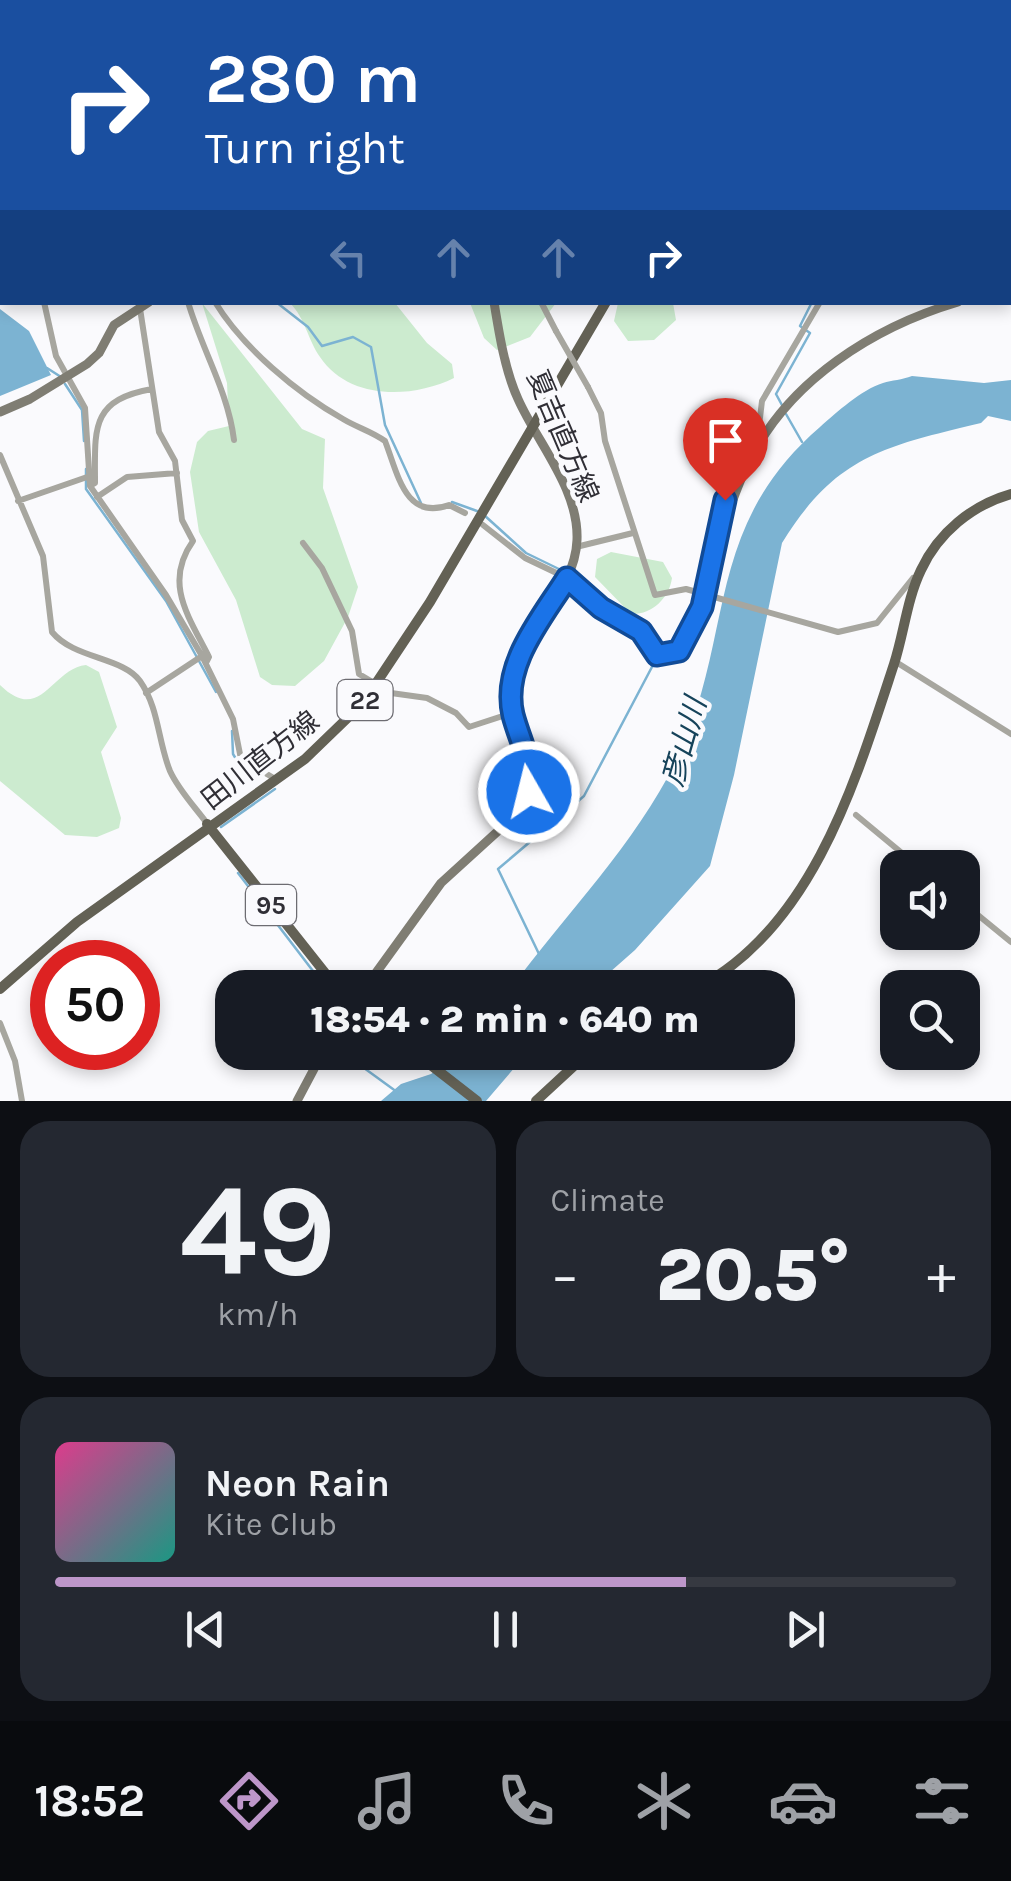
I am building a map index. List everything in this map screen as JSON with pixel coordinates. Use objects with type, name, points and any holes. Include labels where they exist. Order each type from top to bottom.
[{"type":"main road","points":[[0,412],[66,378],[99,353],[114,325],[143,305]]},
{"type":"main road","name":"夏吉直方線","points":[[378,970],[440,883],[520,811],[527,799],[530,762],[512,712],[516,663],[567,578],[576,547],[572,506],[516,395],[495,305]]},
{"type":"main road","name":"田川直方線","points":[[0,980],[74,915],[305,759],[375,683],[601,305]]},
{"type":"main road","points":[[718,541],[748,464],[765,434],[810,384],[857,346],[902,321],[949,305]]},
{"type":"main road","points":[[726,970],[762,938],[799,893],[842,803],[895,662],[922,568],[966,515],[1011,494]]},
{"type":"main road","name":"田川直方線","points":[[0,988],[62,933],[272,777],[338,722],[375,683]]},
{"type":"main road","name":"95","points":[[208,825],[323,970]]},
{"type":"main road","points":[[298,1101],[314,1070]]},
{"type":"main road","points":[[438,1070],[478,1101]]},
{"type":"main road","points":[[536,1101],[570,1070]]},
{"type":"street","points":[[45,305],[56,356],[85,408],[90,486],[166,594],[233,718],[241,759],[272,777]]},
{"type":"street","points":[[143,305],[159,432],[177,473],[182,520],[193,541],[183,555],[177,594],[209,657],[146,693]]},
{"type":"street","points":[[189,305],[200,345],[231,413],[234,440]]},
{"type":"street","points":[[217,305],[252,348],[299,387],[345,420],[385,442],[406,495],[416,507],[433,511],[449,505],[465,513]]},
{"type":"street","points":[[543,305],[602,414],[633,533],[655,595],[686,588],[820,629],[857,630],[877,623],[922,568]]},
{"type":"street","points":[[765,434],[760,426],[762,401],[818,305]]},
{"type":"street","points":[[90,486],[95,483],[95,430],[100,413],[126,394],[152,389]]},
{"type":"street","points":[[483,526],[525,558],[567,578],[601,608],[641,631],[657,655],[679,651],[704,592],[718,541],[727,468],[717,425]]},
{"type":"street","points":[[0,455],[42,556],[52,632],[72,648],[128,671],[146,693],[172,775],[208,825]]},
{"type":"street","points":[[96,496],[127,478],[177,473]]},
{"type":"street","points":[[18,502],[90,476]]},
{"type":"street","points":[[576,547],[633,533]]},
{"type":"street","points":[[303,543],[322,568],[352,631],[358,674],[402,697],[427,698],[456,713],[470,727],[512,712]]},
{"type":"street","points":[[895,662],[1011,734]]},
{"type":"street","points":[[856,815],[898,850]]},
{"type":"street","points":[[980,917],[1011,942]]},
{"type":"street","points":[[0,1023],[15,1062],[22,1101]]},
{"type":"green space","points":[[203,305],[302,429],[325,439],[323,488],[358,587],[348,617],[324,661],[295,686],[272,685],[260,677],[236,600],[199,532],[190,472],[197,442],[208,431],[229,426],[227,383]]},
{"type":"green space","points":[[292,305],[397,305],[427,343],[452,364],[454,378],[419,390],[382,392],[364,388],[332,371],[312,344]]},
{"type":"green space","points":[[471,305],[554,305],[530,337],[497,350],[484,338]]},
{"type":"green space","points":[[618,305],[673,305],[676,320],[654,340],[628,341],[614,321]]},
{"type":"green space","points":[[611,552],[663,562],[672,578],[658,604],[631,614],[595,577],[597,559]]},
{"type":"green space","points":[[86,665],[99,672],[117,727],[101,752],[121,818],[119,828],[97,837],[65,835],[0,781],[0,685],[14,696],[36,697],[64,675]]},
{"type":"water","points":[[0,309],[29,331],[51,375],[0,396]]},
{"type":"water","name":"彦山川","points":[[912,376],[984,383],[1011,380],[1011,421],[988,416],[981,423],[891,448],[844,472],[823,490],[782,543],[734,775],[710,866],[612,970],[525,970],[621,849],[676,761],[695,715],[738,545],[756,505],[782,466],[820,427],[858,396],[886,382]]},
{"type":"water","points":[[437,1070],[512,1070],[486,1101],[381,1101],[401,1084]]},
{"type":"waterway","points":[[280,305],[308,327],[322,346],[353,337],[371,347],[385,425],[421,503]]},
{"type":"waterway","points":[[783,407],[776,394],[810,333],[800,326],[810,305]]},
{"type":"waterway","points":[[47,368],[61,377]]},
{"type":"waterway","points":[[65,384],[82,410],[84,441]]},
{"type":"waterway","points":[[786,414],[802,442]]},
{"type":"waterway","points":[[86,469],[86,489],[166,601],[216,692]]},
{"type":"waterway","points":[[452,502],[477,511]]},
{"type":"waterway","points":[[484,515],[526,553],[563,571]]},
{"type":"waterway","points":[[573,587],[592,604]]},
{"type":"waterway","points":[[539,954],[498,869],[584,796],[653,665],[638,634],[624,625]]},
{"type":"waterway","points":[[232,731],[233,754],[242,769],[259,774]]},
{"type":"waterway","points":[[221,827],[275,789]]},
{"type":"waterway","points":[[238,873],[312,970]]},
{"type":"waterway","points":[[367,1070],[397,1092]]},
{"type":"route","points":[[529,792],[530,762],[512,712],[512,681],[525,646],[567,578],[601,608],[641,631],[657,655],[679,651],[702,607],[725,500]]}]
